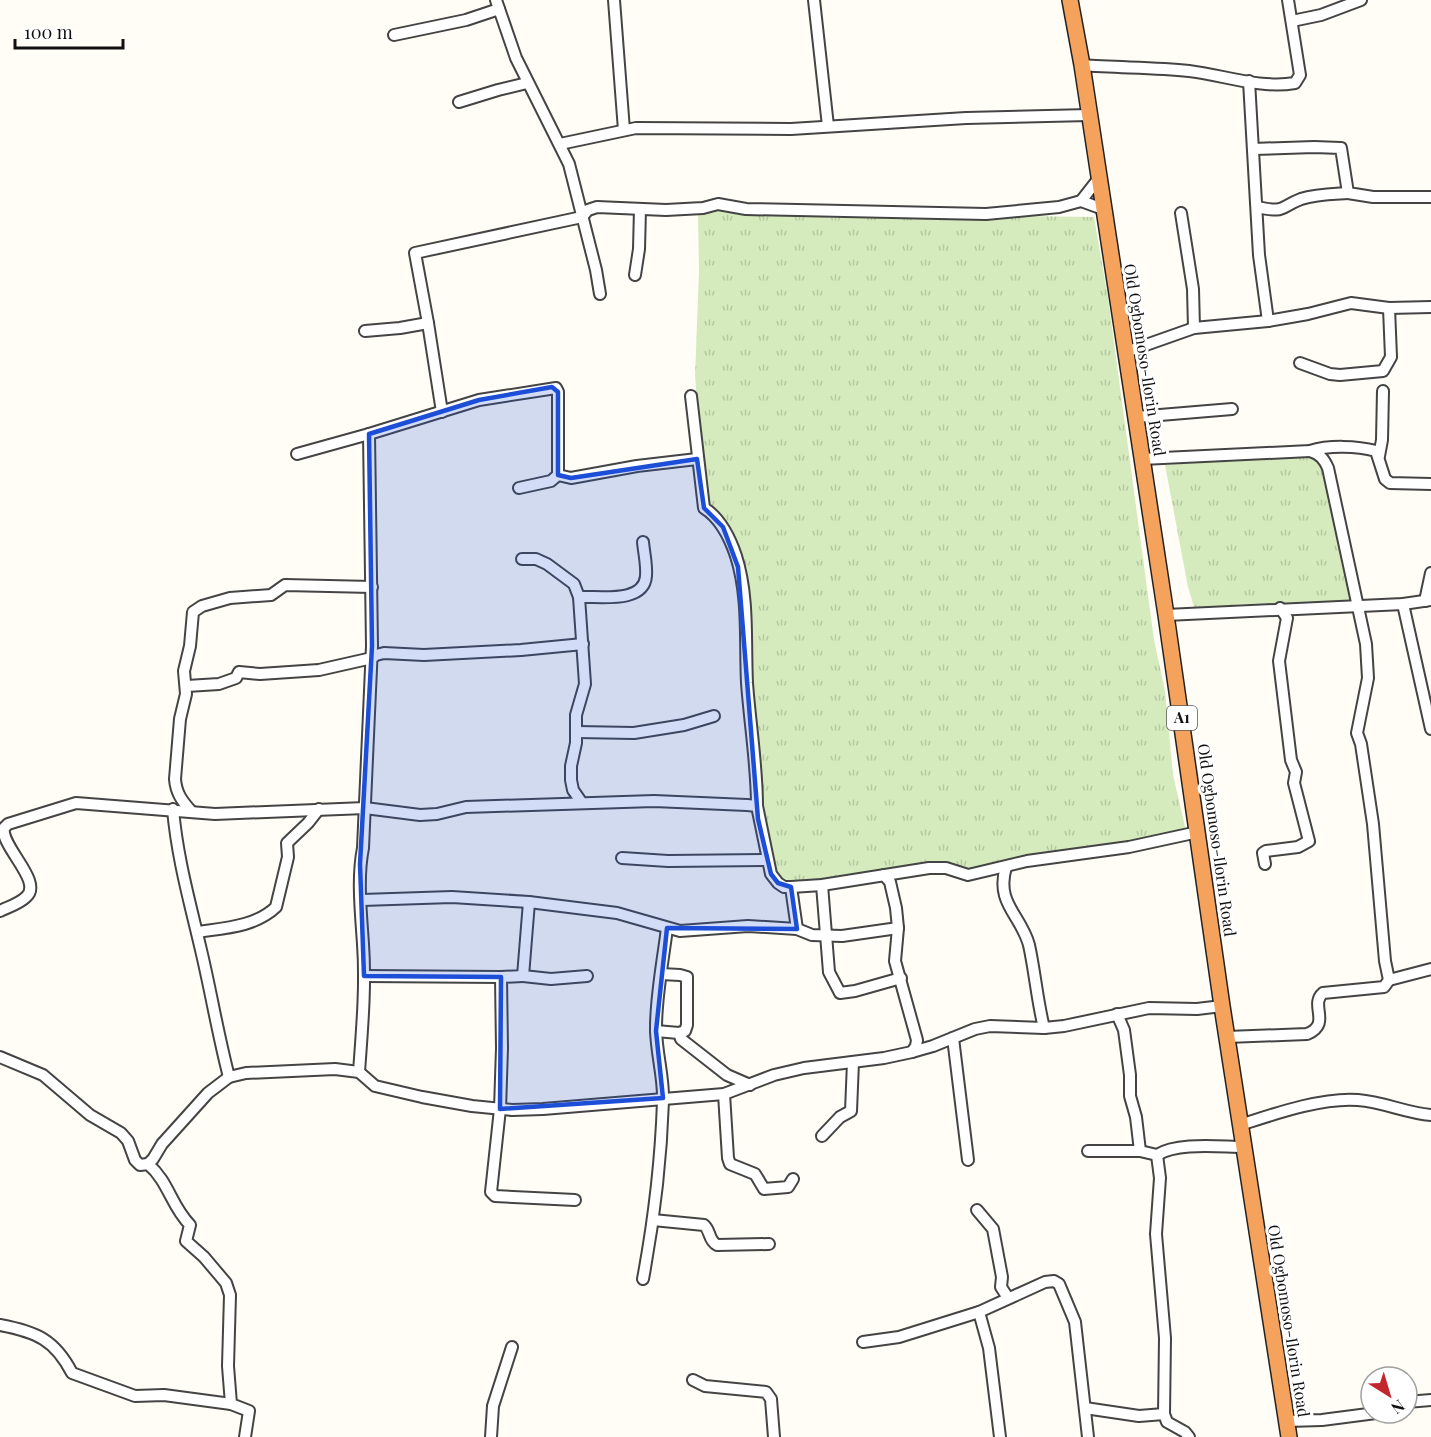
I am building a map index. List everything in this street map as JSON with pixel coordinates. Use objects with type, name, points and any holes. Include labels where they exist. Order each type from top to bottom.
[{"type":"highway","name":"Old Ogbomoso-Ilorin Road","points":[[1070,0],[1082,64],[1136,417],[1222,1006],[1289,1437]]},
{"type":"street","points":[[614,0],[624,130]]},
{"type":"street","points":[[814,0],[828,126]]},
{"type":"street","points":[[1082,64],[1190,71],[1249,81],[1295,83],[1299,80],[1299,67],[1288,0]]},
{"type":"street","points":[[1292,21],[1321,15],[1361,0]]},
{"type":"street","points":[[394,35],[466,20],[498,5],[516,58],[560,144],[574,180],[600,294]]},
{"type":"street","points":[[1249,81],[1259,255],[1268,321]]},
{"type":"street","points":[[459,102],[527,83]]},
{"type":"street","points":[[560,144],[624,130],[791,129],[966,118],[1089,115]]},
{"type":"street","points":[[1253,149],[1341,148],[1348,193]]},
{"type":"street","points":[[1081,201],[1099,178]]},
{"type":"street","points":[[1257,207],[1279,211],[1302,199],[1329,194],[1431,197]]},
{"type":"street","points":[[442,412],[416,253],[582,217],[588,210],[597,207],[666,210],[703,208],[718,204],[747,209],[986,214],[1059,207],[1081,201],[1103,209]]},
{"type":"street","points":[[635,275],[639,249],[640,209]]},
{"type":"street","points":[[1181,213],[1193,289],[1194,328]]},
{"type":"street","points":[[1126,352],[1194,328],[1268,321],[1351,303],[1389,308],[1431,307]]},
{"type":"street","points":[[1300,363],[1330,374],[1340,375],[1383,371],[1391,357],[1389,308]]},
{"type":"street","points":[[365,331],[400,328],[428,322]]},
{"type":"street","points":[[297,454],[491,398],[556,388],[558,392],[558,475],[551,482],[519,488]]},
{"type":"street","points":[[1379,456],[1382,440],[1383,391]]},
{"type":"street","points":[[691,396],[704,508],[713,513],[723,527],[738,567],[743,598],[757,806],[767,860],[774,880],[784,887],[822,885],[929,868],[945,868],[968,875],[1027,861],[1129,847],[1198,832]]},
{"type":"street","points":[[1136,417],[1232,409]]},
{"type":"street","points":[[359,1072],[364,976],[360,864],[363,848],[372,658],[369,434]]},
{"type":"street","points":[[1142,459],[1310,451],[1320,448],[1366,448],[1376,451],[1385,479],[1389,483],[1394,485],[1431,484]]},
{"type":"street","points":[[1310,451],[1324,459],[1328,468],[1366,644],[1368,678],[1357,733],[1361,744],[1373,824],[1385,961],[1389,980]]},
{"type":"street","points":[[558,475],[571,478],[637,466],[697,459]]},
{"type":"street","points":[[579,597],[633,595],[640,590],[645,583],[646,575],[644,542]]},
{"type":"street","points":[[522,559],[536,559],[547,564],[574,584],[579,597],[585,684],[576,715],[577,732],[571,780],[573,790],[582,803]]},
{"type":"street","points":[[1166,615],[1428,601],[1431,573]]},
{"type":"street","points":[[191,811],[176,789],[175,779],[180,719],[187,686],[184,671],[190,646],[193,612],[197,608],[230,598],[266,596],[285,585],[372,587]]},
{"type":"street","points":[[1403,604],[1431,729]]},
{"type":"street","points":[[1265,864],[1263,853],[1266,851],[1298,847],[1309,841],[1294,783],[1296,772],[1291,760],[1280,683],[1279,654],[1287,618],[1280,608]]},
{"type":"street","points":[[187,686],[219,684],[236,678],[239,672],[260,674],[319,670],[372,658],[376,654],[384,653],[424,655],[583,644]]},
{"type":"street","points":[[577,732],[634,733],[684,725],[714,716]]},
{"type":"street","points":[[0,911],[27,897],[31,890],[28,879],[4,836],[4,828],[8,824],[76,803],[215,814],[365,808],[420,815],[437,814],[466,807],[654,801],[757,806]]},
{"type":"street","points":[[173,809],[175,842],[212,993],[217,1029],[229,1077]]},
{"type":"street","points":[[197,932],[243,924],[260,918],[276,907],[288,857],[287,843],[308,824],[319,809]]},
{"type":"street","points":[[622,858],[668,861],[767,860]]},
{"type":"street","points":[[1006,867],[1002,881],[1006,898],[1013,916],[1025,933],[1044,1028]]},
{"type":"street","points":[[884,876],[890,882],[898,928],[895,961],[917,1040],[912,1052]]},
{"type":"street","points":[[822,885],[829,972],[840,993],[901,978]]},
{"type":"street","points":[[791,887],[797,928]]},
{"type":"street","points":[[362,900],[452,897],[529,902],[617,914],[667,928],[693,931],[747,926],[797,928],[812,935],[842,936],[898,928]]},
{"type":"street","points":[[523,976],[529,902]]},
{"type":"street","points":[[643,1279],[653,1220],[661,1149],[663,1098],[656,1031],[667,928]]},
{"type":"street","points":[[1227,1037],[1307,1034],[1316,1031],[1319,1024],[1319,999],[1323,993],[1384,987],[1389,980],[1431,969]]},
{"type":"street","points":[[656,1031],[679,1033],[685,1031],[687,1025],[687,978],[680,975],[661,974]]},
{"type":"street","points":[[364,976],[523,976],[551,979],[587,976]]},
{"type":"street","points":[[501,977],[500,1109],[491,1192],[495,1196],[575,1200]]},
{"type":"street","points":[[0,1057],[43,1075],[90,1115],[121,1134],[128,1141],[135,1161],[140,1165],[147,1164],[153,1159],[162,1144],[208,1093],[229,1077],[246,1073],[335,1069],[359,1072],[375,1086],[384,1089],[472,1106],[500,1109],[543,1109],[724,1094],[774,1075],[804,1068],[912,1052],[975,1029],[990,1026],[1044,1028],[1155,1007],[1197,1009],[1222,1006]]},
{"type":"street","points":[[1118,1014],[1124,1030],[1130,1096],[1136,1117],[1140,1151]]},
{"type":"street","points":[[679,1033],[681,1039],[727,1075],[750,1085]]},
{"type":"street","points":[[953,1038],[968,1160]]},
{"type":"street","points":[[822,1136],[840,1117],[851,1111],[854,1062]]},
{"type":"street","points":[[724,1094],[730,1164],[755,1174],[764,1189],[788,1187],[793,1179]]},
{"type":"street","points":[[1240,1125],[1290,1108],[1355,1099],[1381,1102],[1407,1112],[1431,1115]]},
{"type":"street","points":[[1088,1151],[1140,1151],[1158,1155],[1165,1150],[1182,1148],[1244,1147]]},
{"type":"street","points":[[1158,1155],[1160,1178],[1156,1234],[1165,1338],[1164,1414],[1167,1422],[1185,1432],[1189,1437]]},
{"type":"street","points":[[147,1164],[157,1172],[167,1186],[178,1213],[190,1225],[186,1241],[204,1257],[226,1283],[230,1295],[228,1366],[231,1404]]},
{"type":"street","points":[[977,1210],[993,1229],[1002,1277],[1001,1287],[1008,1298]]},
{"type":"street","points":[[653,1220],[704,1226],[707,1228],[712,1243],[717,1245],[769,1244]]},
{"type":"street","points":[[863,1342],[899,1337],[980,1312],[1045,1282],[1054,1281],[1059,1284],[1075,1322],[1088,1437]]},
{"type":"street","points":[[980,1312],[989,1348],[1000,1437]]},
{"type":"street","points":[[0,1324],[44,1339],[54,1345],[72,1373],[89,1380],[135,1396],[164,1395],[231,1404],[249,1411],[245,1437]]},
{"type":"street","points":[[492,1437],[493,1406],[512,1347]]},
{"type":"street","points":[[693,1380],[705,1386],[766,1392],[771,1399],[774,1437]]},
{"type":"street","points":[[1085,1408],[1139,1416],[1164,1414]]},
{"type":"street","points":[[1287,1421],[1359,1415]]},
{"type":"highlighted area","points":[[552,387],[558,392],[558,475],[571,478],[697,459],[704,508],[723,527],[738,567],[758,819],[771,874],[778,883],[791,887],[797,929],[667,928],[656,1031],[663,1098],[500,1109],[501,977],[364,976],[360,864],[372,646],[369,434],[479,400]]},
{"type":"green space","points":[[715,209],[833,218],[941,215],[1094,217],[1108,298],[1154,640],[1165,691],[1173,775],[1186,831],[972,869],[933,865],[826,882],[789,883],[779,877],[770,862],[764,820],[736,548],[725,521],[704,497],[695,376],[699,271],[698,213]]},
{"type":"green space","points":[[1313,455],[1322,463],[1352,596],[1351,602],[1242,604],[1195,610],[1188,587],[1165,465]]}]
